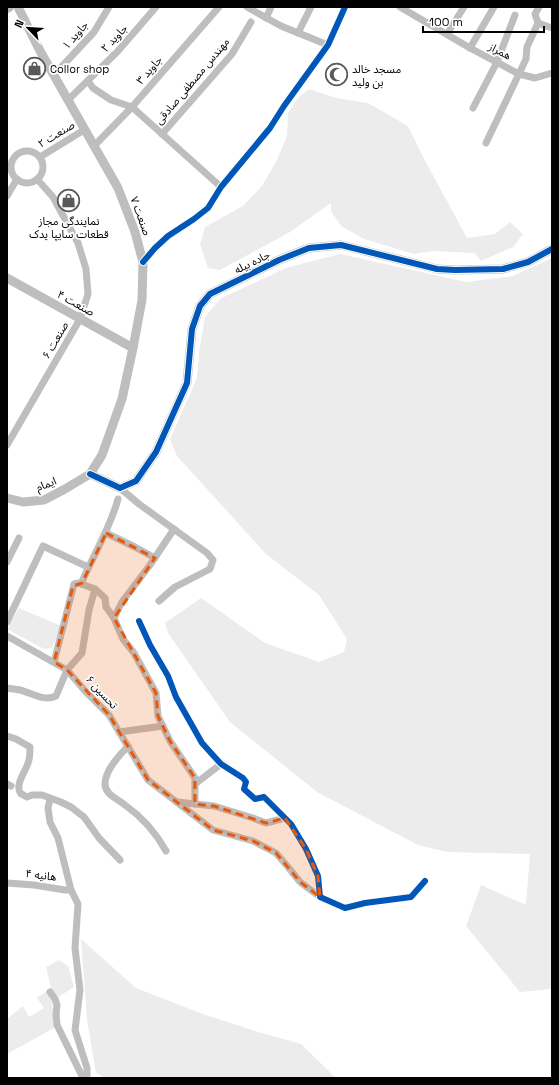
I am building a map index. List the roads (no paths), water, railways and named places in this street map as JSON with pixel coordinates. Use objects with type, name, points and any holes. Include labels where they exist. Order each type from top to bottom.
[{"type":"street","name":"صنعت ۷","points":[[18,7],[39,49],[118,188],[136,232],[144,262],[142,300],[122,399],[102,455],[90,474]]},
{"type":"street","name":"جاوید ۱","points":[[54,75],[94,32],[109,7]]},
{"type":"street","name":"جاوید ۲","points":[[68,100],[118,51],[156,7]]},
{"type":"street","name":"جاوید ۳","points":[[94,146],[132,107],[218,7]]},
{"type":"street","points":[[247,7],[281,26],[328,45]]},
{"type":"street","points":[[266,18],[271,7]]},
{"type":"street","points":[[298,33],[311,7]]},
{"type":"street","points":[[144,262],[155,248],[168,236],[194,220],[208,208],[221,188],[270,128],[328,45],[344,7]]},
{"type":"street","name":"همراز","points":[[400,7],[409,9],[470,48],[519,74],[534,78],[552,73]]},
{"type":"street","points":[[447,34],[464,7]]},
{"type":"street","points":[[470,48],[494,7]]},
{"type":"street","points":[[486,143],[526,59],[527,47],[538,23],[535,14],[539,7]]},
{"type":"street","points":[[473,108],[497,62],[515,15]]},
{"type":"street","name":"مهندس مصطفی صادقی","points":[[162,134],[232,54],[251,22]]},
{"type":"street","points":[[538,23],[552,28]]},
{"type":"street","points":[[88,80],[93,88],[111,100],[132,107],[221,188]]},
{"type":"street","name":"صنعت ۲","points":[[40,157],[84,130]]},
{"type":"street","points":[[28,150],[33,152],[40,157],[43,164],[41,175],[37,179],[28,183],[16,179],[12,172],[10,158],[22,151],[28,150]]},
{"type":"street","points":[[7,196],[16,179]]},
{"type":"street","name":"صنعت ۶","points":[[7,444],[80,319],[88,294],[86,269],[78,243],[53,198],[37,179]]},
{"type":"street","name":"جاده بیله","points":[[120,488],[136,481],[156,452],[187,383],[192,329],[200,306],[210,294],[279,260],[308,248],[341,245],[437,269],[455,270],[503,269],[528,262],[552,249]]},
{"type":"street","name":"صنعت ۴","points":[[7,278],[133,348]]},
{"type":"street","points":[[90,474],[120,488],[139,504],[207,553],[213,560],[210,569],[175,587],[159,601]]},
{"type":"street","name":"ایمام","points":[[7,498],[22,502],[44,500],[66,489],[90,474]]},
{"type":"street","points":[[81,584],[106,533],[118,499]]},
{"type":"street","points":[[114,618],[122,602],[155,558],[174,529]]},
{"type":"street","points":[[106,533],[155,558]]},
{"type":"street","points":[[7,562],[19,538]]},
{"type":"street","points":[[7,622],[43,546],[88,567]]},
{"type":"street","points":[[54,662],[73,586],[76,583],[95,589],[105,598],[106,607],[114,618],[123,639],[134,653],[156,693],[158,716],[170,741],[195,778],[195,804]]},
{"type":"street","points":[[7,688],[19,690],[43,698],[52,698],[56,696],[67,670],[82,653],[89,610],[95,589]]},
{"type":"street","points":[[139,621],[150,645],[168,676],[176,697],[202,744],[221,764],[246,782],[244,789],[255,800],[264,797],[291,824],[306,849],[318,876],[320,897]]},
{"type":"street","name":"تحسین ۶","points":[[7,636],[67,670],[109,715],[148,780],[213,830],[253,841],[276,853],[300,882],[320,897],[345,908],[365,903],[411,897],[425,882]]},
{"type":"street","points":[[119,732],[163,726]]},
{"type":"street","points":[[7,736],[30,747],[28,765],[20,781],[19,789],[21,794],[27,797],[32,795],[42,795],[71,807],[84,817],[99,838],[120,860]]},
{"type":"street","points":[[128,746],[114,762],[108,772],[105,784],[112,797],[124,804],[140,817],[159,839],[166,851]]},
{"type":"street","points":[[195,784],[221,764]]},
{"type":"street","points":[[50,799],[48,808],[50,822],[58,838],[71,890],[78,904],[75,948],[80,990],[75,1030],[87,1068],[87,1078]]},
{"type":"street","points":[[176,802],[214,806],[253,818],[266,824],[285,818]]},
{"type":"street","name":"هانیه ۴","points":[[7,883],[34,884],[71,890]]},
{"type":"street","points":[[50,992],[55,998],[57,1005],[57,1025],[83,1078]]},
{"type":"place","name":"Collor shop","points":[[35,69]]},
{"type":"place","name":"مسجد خالد بن ولید","points":[[337,75]]},
{"type":"place","name":"نمایندگی مجاز قطعات سایپا یدک","points":[[69,201]]}]
